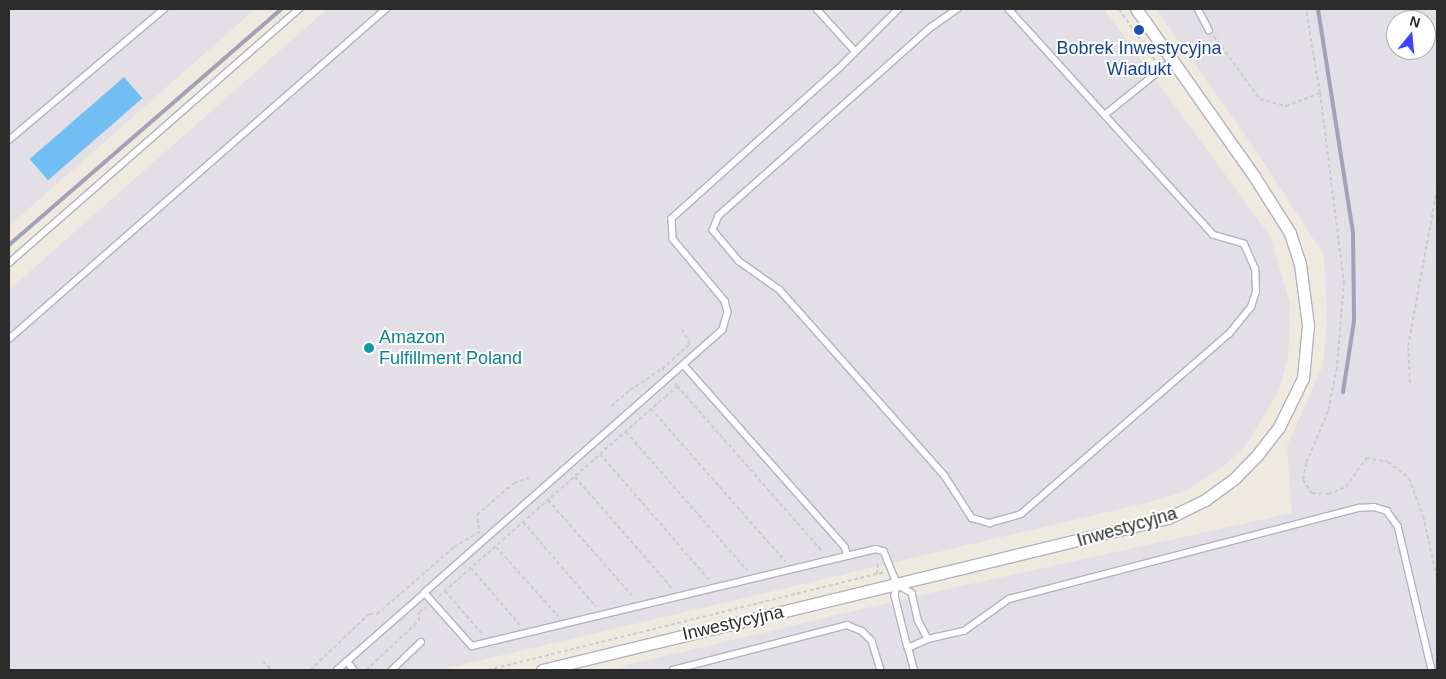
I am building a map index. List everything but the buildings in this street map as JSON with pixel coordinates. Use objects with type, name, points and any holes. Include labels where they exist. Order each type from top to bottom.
[{"type":"street","name":"Inwestycyjna","points":[[542,670],[1168,518],[1205,500],[1234,479],[1279,427],[1294,402],[1303,378],[1308,325],[1300,264],[1290,233],[1173,60],[1136,9]]},
{"type":"lane","points":[[9,140],[164,9]]},
{"type":"lane","points":[[9,263],[299,9]]},
{"type":"lane","points":[[9,339],[386,9]]},
{"type":"lane","points":[[817,9],[855,51]]},
{"type":"lane","points":[[337,670],[723,330],[728,312],[725,300],[673,239],[672,219],[900,9]]},
{"type":"lane","points":[[958,9],[932,27],[719,216],[713,230],[739,261],[780,290],[945,476],[972,518],[990,523],[1021,514],[1229,334],[1251,307],[1256,292],[1255,269],[1244,244],[1213,235],[1106,114],[1008,9]]},
{"type":"lane","points":[[1198,9],[1209,30]]},
{"type":"lane","points":[[1106,114],[1173,60]]},
{"type":"lane","points":[[684,365],[845,547],[848,556]]},
{"type":"lane","points":[[908,648],[928,639],[964,631],[1009,599],[1359,508],[1374,507],[1387,511],[1398,526],[1432,670]]},
{"type":"lane","points":[[425,593],[472,646],[875,549],[884,550],[897,584],[912,593],[918,620],[928,639]]},
{"type":"lane","points":[[897,584],[895,596],[914,670]]},
{"type":"lane","points":[[673,670],[847,625],[862,630],[872,641],[881,670]]},
{"type":"lane","points":[[392,670],[421,642]]},
{"type":"lane","points":[[347,661],[354,670]]},
{"type":"path","points":[[1118,9],[1160,69]]},
{"type":"path","points":[[1306,9],[1320,93],[1344,282],[1337,368],[1328,411],[1306,463],[1304,480],[1312,493],[1328,494],[1346,487],[1366,458],[1388,462],[1409,478],[1423,516],[1437,578]]},
{"type":"path","points":[[1209,30],[1260,99],[1286,106],[1320,93]]},
{"type":"path","points":[[1410,383],[1408,346],[1437,190]]},
{"type":"path","points":[[611,406],[630,390],[662,369]]},
{"type":"path","points":[[677,386],[823,552]]},
{"type":"path","points":[[651,409],[785,561]]},
{"type":"path","points":[[626,432],[747,570]]},
{"type":"path","points":[[600,454],[709,580]]},
{"type":"path","points":[[574,477],[672,589]]},
{"type":"path","points":[[479,529],[477,515],[514,483],[529,478]]},
{"type":"path","points":[[548,500],[634,598]]},
{"type":"path","points":[[523,522],[596,607]]},
{"type":"path","points":[[877,574],[878,565]]},
{"type":"path","points":[[471,568],[520,625]]},
{"type":"path","points":[[488,670],[877,574],[890,569]]},
{"type":"path","points":[[445,591],[483,635]]},
{"type":"path","points":[[263,661],[271,670]]},
{"type":"shaded area","points":[[9,9],[255,9],[9,226]]},
{"type":"shaded area","points":[[327,9],[1104,9],[1270,236],[1290,303],[1288,358],[1279,390],[1247,444],[1223,467],[1185,491],[1158,500],[439,670],[9,670],[9,290]]},
{"type":"shaded area","points":[[1156,9],[1437,9],[1437,670],[607,670],[921,595],[1292,513],[1287,446],[1323,365],[1327,319],[1324,255],[1250,142]]},
{"type":"water","points":[[124,77],[142,98],[48,180],[30,159]]},
{"type":"railway","points":[[9,245],[281,9]]},
{"type":"railway","points":[[1318,9],[1353,233],[1354,321],[1343,392]]},
{"type":"place","name":"Bobrek Inwestycyjna Wiadukt","points":[[1139,30]]},
{"type":"place","name":"Amazon Fulfillment Poland","points":[[369,348]]}]
